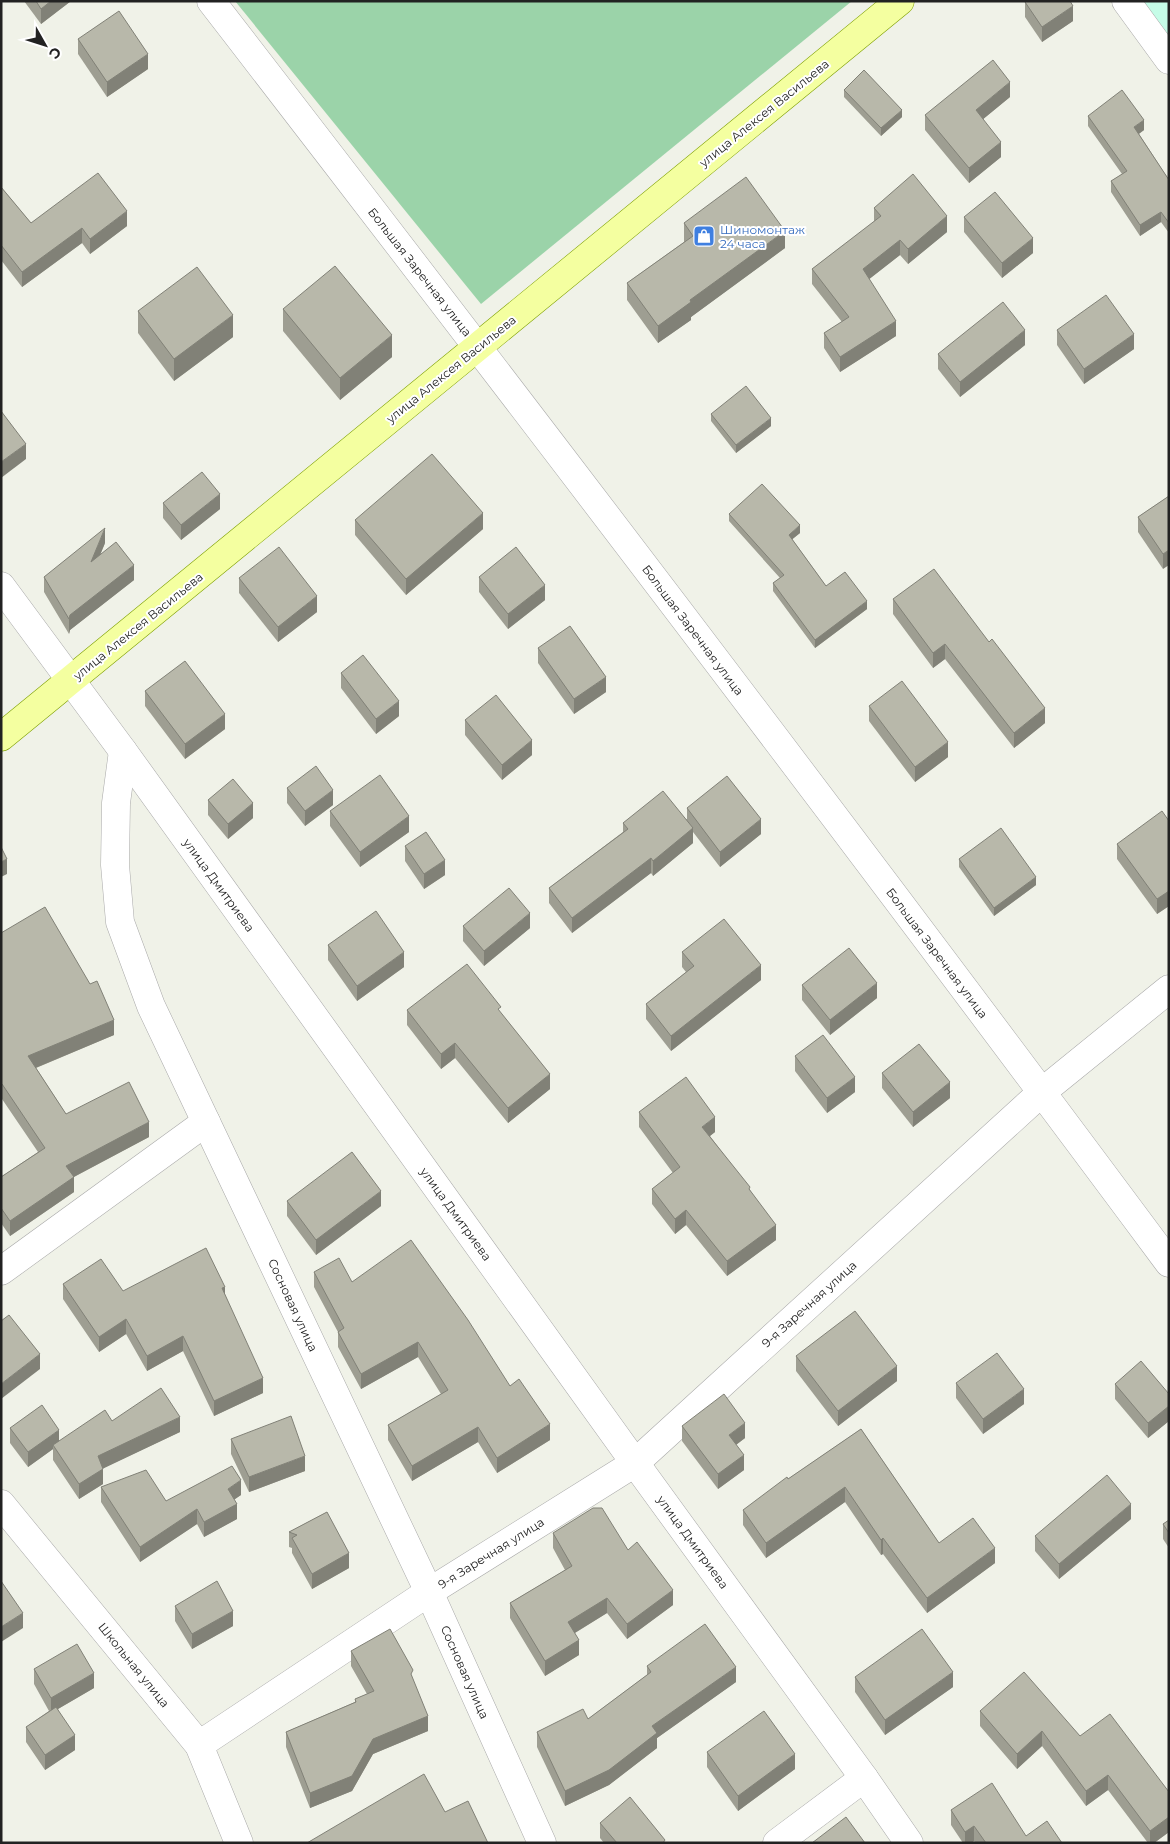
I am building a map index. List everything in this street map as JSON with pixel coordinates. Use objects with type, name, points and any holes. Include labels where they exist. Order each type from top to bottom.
[{"type":"main road","name":"улица Алексея Васильева","points":[[1,737],[900,1]]},
{"type":"street","name":"Большая Заречная улица","points":[[212,1],[478,347],[1042,1092],[1169,1263]]},
{"type":"street","points":[[1126,1],[1169,60]]},
{"type":"street","name":"улица Дмитриева","points":[[1,586],[70,682],[123,751],[864,1778],[908,1843]]},
{"type":"street","name":"Сосновая улица","points":[[123,751],[116,803],[115,856],[120,922],[152,1006],[429,1592],[542,1843]]},
{"type":"street","name":"9-я Заречная улица","points":[[199,1745],[429,1592],[635,1463],[1042,1092],[1169,989]]},
{"type":"street","points":[[1,1272],[206,1122]]},
{"type":"street","name":"Школьная улица","points":[[1,1504],[199,1745],[239,1843]]},
{"type":"street","points":[[777,1843],[864,1778]]},
{"type":"green space","points":[[235,1],[852,1],[481,304]]},
{"type":"green space","points":[[1139,1],[1169,1],[1169,41]]},
{"type":"building","points":[[36,1],[51,1],[41,9]]},
{"type":"building","points":[[1070,1],[1073,6],[1042,27],[1025,2]]},
{"type":"building","points":[[119,11],[148,54],[107,82],[78,39]]},
{"type":"building","points":[[993,60],[1010,82],[976,110],[1001,142],[969,168],[925,115]]},
{"type":"building","points":[[864,70],[902,110],[881,128],[844,90]]},
{"type":"building","points":[[1122,90],[1144,120],[1134,127],[1169,180],[1169,223],[1161,212],[1140,225],[1111,181],[1127,171],[1088,116]]},
{"type":"building","points":[[98,173],[127,211],[90,239],[82,228],[22,272],[1,245],[1,187],[31,223]]},
{"type":"building","points":[[913,174],[947,216],[908,249],[900,240],[863,269],[896,321],[840,357],[824,333],[849,317],[812,269],[881,216],[874,208]]},
{"type":"building","points":[[746,177],[785,231],[690,300],[691,302],[658,326],[627,283],[693,236],[684,223]]},
{"type":"building","points":[[995,192],[1033,238],[1002,263],[964,217]]},
{"type":"building","points":[[335,266],[392,335],[340,378],[283,309]]},
{"type":"building","points":[[197,267],[233,315],[174,359],[138,311]]},
{"type":"building","points":[[1106,295],[1134,334],[1084,369],[1057,330]]},
{"type":"building","points":[[1003,302],[1025,330],[960,382],[938,354]]},
{"type":"building","points":[[746,386],[771,418],[736,445],[711,414]]},
{"type":"building","points":[[1,411],[26,444],[1,462]]},
{"type":"building","points":[[432,454],[483,513],[406,579],[355,520]]},
{"type":"building","points":[[202,472],[220,494],[181,525],[163,503]]},
{"type":"building","points":[[762,484],[800,525],[789,535],[826,586],[845,572],[867,601],[815,640],[773,583],[784,575],[729,514]]},
{"type":"building","points":[[1169,496],[1169,550],[1163,554],[1138,517]]},
{"type":"building","points":[[105,528],[91,562],[116,542],[134,565],[70,615],[69,619],[44,577]]},
{"type":"building","points":[[279,547],[317,596],[278,627],[239,578]]},
{"type":"building","points":[[516,547],[545,585],[508,614],[479,577]]},
{"type":"building","points":[[934,569],[989,642],[992,639],[1045,708],[1014,733],[945,644],[933,653],[893,599]]},
{"type":"building","points":[[570,626],[606,677],[574,699],[538,648]]},
{"type":"building","points":[[363,655],[399,701],[376,719],[341,673]]},
{"type":"building","points":[[185,661],[225,714],[185,744],[145,691]]},
{"type":"building","points":[[902,681],[948,742],[915,767],[869,706]]},
{"type":"building","points":[[496,695],[532,740],[502,765],[465,720]]},
{"type":"building","points":[[316,766],[333,790],[305,811],[287,788]]},
{"type":"building","points":[[380,775],[409,816],[360,852],[330,811]]},
{"type":"building","points":[[727,776],[761,819],[720,852],[687,808]]},
{"type":"building","points":[[233,779],[253,803],[228,824],[208,800]]},
{"type":"building","points":[[663,791],[693,828],[653,861],[651,858],[572,918],[549,888],[628,829],[623,823]]},
{"type":"building","points":[[1162,811],[1169,821],[1169,891],[1157,899],[1117,844]]},
{"type":"building","points":[[1001,828],[1036,877],[994,908],[959,859]]},
{"type":"building","points":[[426,832],[445,860],[424,874],[405,846]]},
{"type":"building","points":[[1,847],[7,859],[1,862]]},
{"type":"building","points":[[509,888],[530,913],[484,951],[463,926]]},
{"type":"building","points":[[45,907],[90,984],[97,981],[114,1020],[28,1056],[66,1114],[129,1082],[149,1122],[66,1166],[74,1177],[10,1221],[1,1208],[1,1177],[45,1148],[1,1084],[1,933]]},
{"type":"building","points":[[376,911],[404,952],[357,986],[328,945]]},
{"type":"building","points":[[724,919],[761,965],[671,1036],[646,1004],[694,966],[682,952]]},
{"type":"building","points":[[849,948],[877,983],[830,1020],[802,985]]},
{"type":"building","points":[[467,964],[501,1007],[498,1009],[550,1074],[508,1108],[455,1043],[441,1054],[407,1010]]},
{"type":"building","points":[[823,1035],[855,1077],[827,1098],[795,1056]]},
{"type":"building","points":[[919,1044],[950,1082],[913,1112],[882,1073]]},
{"type":"building","points":[[686,1077],[715,1117],[702,1127],[750,1187],[749,1189],[776,1225],[727,1261],[686,1210],[675,1219],[652,1189],[680,1167],[639,1112]]},
{"type":"building","points":[[352,1152],[381,1191],[316,1240],[287,1201]]},
{"type":"building","points":[[411,1240],[468,1320],[510,1386],[519,1379],[550,1424],[497,1458],[478,1427],[412,1466],[388,1425],[448,1390],[418,1342],[361,1374],[338,1332],[344,1328],[314,1272],[339,1258],[352,1282]]},
{"type":"building","points":[[206,1248],[225,1287],[222,1288],[263,1378],[214,1401],[183,1336],[147,1356],[126,1319],[99,1337],[63,1284],[101,1259],[123,1291]]},
{"type":"building","points":[[855,1311],[897,1366],[838,1411],[796,1356]]},
{"type":"building","points":[[9,1315],[40,1354],[1,1384],[1,1321]]},
{"type":"building","points":[[997,1353],[1024,1389],[983,1419],[956,1383]]},
{"type":"building","points":[[1141,1361],[1169,1394],[1169,1406],[1148,1423],[1115,1384]]},
{"type":"building","points":[[161,1388],[180,1417],[98,1456],[103,1469],[79,1484],[53,1445],[105,1410],[112,1421]]},
{"type":"building","points":[[724,1394],[745,1423],[729,1435],[744,1455],[718,1474],[682,1426]]},
{"type":"building","points":[[42,1405],[59,1430],[28,1452],[10,1428]]},
{"type":"building","points":[[291,1416],[305,1456],[249,1477],[231,1439]]},
{"type":"building","points":[[861,1429],[939,1543],[973,1518],[995,1548],[927,1598],[883,1538],[881,1540],[845,1487],[766,1543],[743,1510],[787,1477],[788,1479]]},
{"type":"building","points":[[232,1466],[241,1480],[228,1489],[237,1504],[204,1522],[197,1509],[140,1547],[101,1487],[146,1470],[166,1501]]},
{"type":"building","points":[[1107,1475],[1131,1504],[1059,1564],[1035,1536]]},
{"type":"building","points":[[593,1508],[602,1508],[628,1550],[637,1542],[673,1590],[627,1624],[607,1598],[568,1622],[579,1640],[545,1661],[510,1603],[572,1566],[553,1533]]},
{"type":"building","points":[[327,1512],[349,1553],[312,1574],[292,1538],[297,1535],[289,1532]]},
{"type":"building","points":[[1169,1520],[1169,1533],[1163,1524]]},
{"type":"building","points":[[1,1581],[23,1613],[1,1627]]},
{"type":"building","points":[[217,1581],[233,1611],[192,1634],[175,1606]]},
{"type":"building","points":[[705,1624],[736,1667],[652,1726],[657,1733],[609,1770],[565,1791],[537,1732],[583,1709],[588,1719],[651,1672],[647,1666]]},
{"type":"building","points":[[390,1629],[413,1670],[411,1674],[428,1716],[373,1739],[352,1776],[310,1793],[286,1732],[356,1702],[355,1699],[374,1691],[351,1651]]},
{"type":"building","points":[[922,1629],[953,1672],[885,1720],[855,1677]]},
{"type":"building","points":[[77,1644],[94,1673],[51,1698],[34,1669]]},
{"type":"building","points":[[1024,1672],[1080,1736],[1110,1714],[1169,1792],[1169,1817],[1150,1831],[1108,1775],[1086,1791],[1042,1731],[1017,1754],[980,1711]]},
{"type":"building","points":[[56,1707],[75,1735],[45,1755],[26,1727]]},
{"type":"building","points":[[764,1711],[795,1754],[738,1796],[707,1752]]},
{"type":"building","points":[[424,1774],[445,1812],[468,1801],[488,1843],[307,1843]]},
{"type":"building","points":[[992,1783],[1026,1836],[1047,1821],[1062,1843],[986,1843],[974,1826],[965,1832],[951,1810]]},
{"type":"building","points":[[630,1797],[665,1840],[663,1843],[617,1843],[600,1823]]},
{"type":"building","points":[[846,1817],[865,1843],[812,1843]]},
{"type":"place","name":"Шиномонтаж 24 часа","points":[[704,236]]}]
